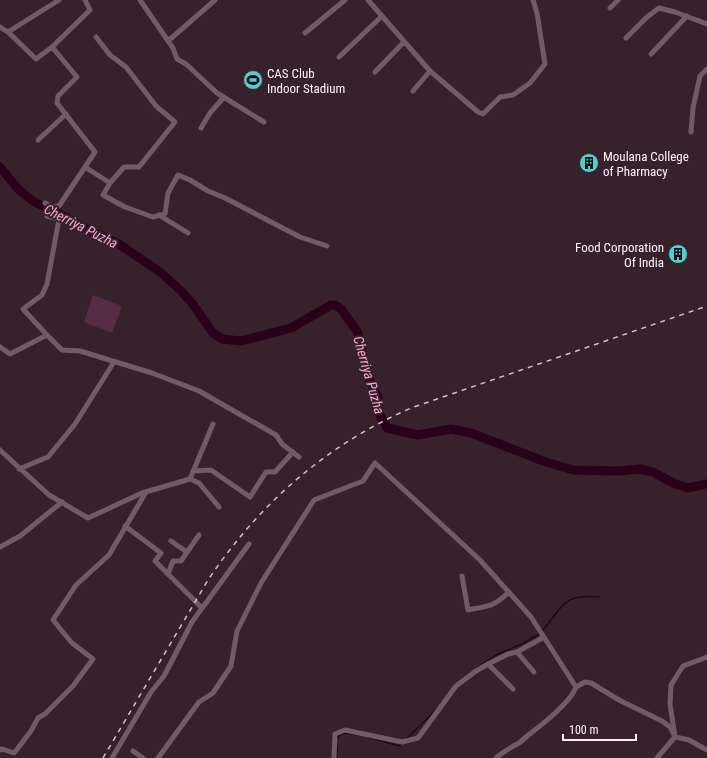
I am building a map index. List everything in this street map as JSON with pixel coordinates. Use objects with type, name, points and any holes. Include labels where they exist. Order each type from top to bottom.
[{"type":"street","points":[[8,32],[59,0]]},
{"type":"street","points":[[0,27],[8,32],[36,59],[52,47],[90,10],[85,0]]},
{"type":"street","points":[[140,0],[173,48],[177,59],[186,64],[217,92],[264,122]]},
{"type":"street","points":[[168,42],[215,0]]},
{"type":"street","points":[[305,33],[345,0]]},
{"type":"street","points":[[368,0],[430,71],[478,112],[483,114],[500,97],[513,95],[530,83],[545,64],[537,13],[533,0]]},
{"type":"street","points":[[610,8],[618,0]]},
{"type":"street","points":[[626,38],[647,17],[659,8],[667,9],[707,24]]},
{"type":"street","points":[[339,57],[382,16]]},
{"type":"street","points":[[651,54],[687,16]]},
{"type":"street","points":[[96,37],[110,55],[126,67],[156,106],[175,122],[139,167],[124,166],[110,183],[103,195],[125,207],[153,217],[165,214],[168,193],[178,175],[300,237],[327,246]]},
{"type":"street","points":[[375,72],[404,42]]},
{"type":"street","points":[[45,203],[52,207],[58,206],[95,152],[57,103],[58,96],[77,77],[52,47]]},
{"type":"street","points":[[691,132],[693,108],[700,76],[707,69]]},
{"type":"street","points":[[413,91],[430,71]]},
{"type":"street","points":[[201,128],[210,113],[224,97]]},
{"type":"street","points":[[38,140],[66,114]]},
{"type":"street","points":[[85,167],[110,183]]},
{"type":"street","points":[[52,207],[47,216],[59,219],[47,284],[42,295],[23,309],[47,335],[62,350],[80,351],[152,373],[199,391],[276,435],[282,444],[299,457]]},
{"type":"street","points":[[159,215],[188,233]]},
{"type":"street","points":[[0,347],[10,354],[47,335]]},
{"type":"street","points":[[19,468],[48,457],[75,424],[114,362]]},
{"type":"street","points":[[190,479],[213,424]]},
{"type":"street","points":[[0,451],[49,495],[88,518],[146,492],[190,479],[199,483],[219,507]]},
{"type":"street","points":[[193,471],[211,470],[250,497],[266,472],[275,472],[293,452]]},
{"type":"street","points":[[158,758],[199,702],[213,693],[231,666],[237,631],[240,624],[261,583],[314,500],[363,481],[375,463],[480,560],[509,592],[531,617],[576,687]]},
{"type":"street","points":[[0,750],[2,749],[14,753],[31,731],[38,718],[45,714],[73,686],[93,659],[72,643],[53,620],[76,585],[109,555],[146,492]]},
{"type":"street","points":[[0,546],[20,536],[62,502]]},
{"type":"street","points":[[125,526],[161,553],[155,561],[202,608]]},
{"type":"street","points":[[168,574],[173,560],[181,561],[199,535]]},
{"type":"street","points":[[171,541],[187,552]]},
{"type":"street","points":[[112,758],[152,692],[164,676],[192,622],[249,544]]},
{"type":"street","points":[[462,576],[468,610],[498,603],[509,592]]},
{"type":"street","points":[[334,758],[335,734],[346,730],[402,742],[418,738],[456,686],[488,664],[508,654],[517,652],[544,637]]},
{"type":"street","points":[[517,652],[534,672]]},
{"type":"street","points":[[657,758],[675,736],[670,704],[670,685],[683,666],[707,657]]},
{"type":"street","points":[[488,664],[513,689]]},
{"type":"street","points":[[496,758],[505,750],[519,743],[565,703],[576,687],[585,682],[591,683],[619,700],[662,721],[670,727],[675,736],[689,740],[707,750]]},
{"type":"street","points":[[133,751],[143,758]]},
{"type":"shaded area","name":"CAS Club Indoor Stadium","points":[[251,69],[264,79],[254,91],[242,81]]},
{"type":"shaded area","points":[[93,295],[122,306],[112,333],[84,322]]},
{"type":"waterway","name":"Cherriya Puzha","points":[[0,167],[18,189],[34,202],[119,244],[160,272],[192,303],[213,333],[222,339],[241,341],[291,328],[331,305],[335,305],[341,309],[357,331],[362,349],[365,371],[378,397],[378,411],[387,428],[418,435],[451,429],[471,433],[546,462],[573,470],[619,471],[639,469],[653,472],[673,483],[688,488],[707,484]]},
{"type":"waterway","points":[[542,631],[559,609],[570,600],[586,597],[599,597]]},
{"type":"waterway","points":[[475,669],[496,655],[526,642],[539,634]]},
{"type":"waterway","points":[[405,740],[434,712]]},
{"type":"waterway","points":[[337,739],[340,734],[346,733],[359,735]]},
{"type":"waterway","points":[[368,737],[399,746],[401,744]]},
{"type":"waterway","points":[[337,744],[337,758]]},
{"type":"railway","points":[[103,758],[208,580],[228,552],[249,526],[272,502],[297,479],[323,459],[380,423],[411,408],[707,306]]},
{"type":"place","name":"CAS Club Indoor Stadium","points":[[253,80]]},
{"type":"place","name":"Moulana College of Pharmacy","points":[[589,163]]},
{"type":"place","name":"Food Corporation Of India","points":[[678,254]]}]
